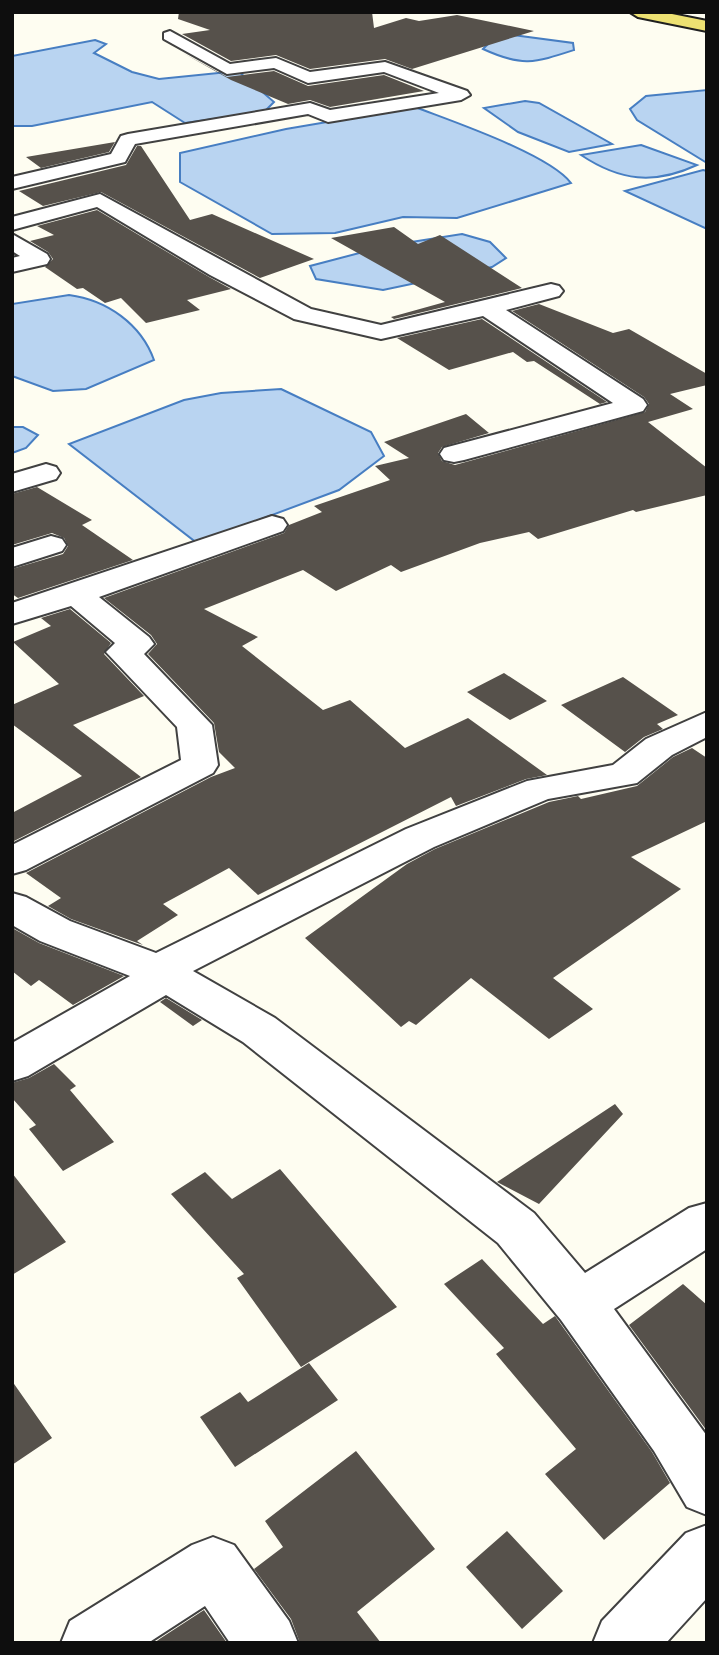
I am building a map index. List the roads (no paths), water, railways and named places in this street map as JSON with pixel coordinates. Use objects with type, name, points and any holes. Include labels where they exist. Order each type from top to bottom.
[{"type":"main road","points":[[638,12],[707,24]]},
{"type":"main road","points":[[663,12],[707,24]]},
{"type":"street","points":[[12,183],[118,158],[128,140],[310,108],[328,116],[461,95],[385,67],[309,78],[276,63],[227,69],[170,36]]},
{"type":"street","points":[[12,224],[100,200],[218,270],[303,314],[381,332],[424,324],[551,291]]},
{"type":"street","points":[[12,241],[39,259],[12,265]]},
{"type":"street","points":[[454,454],[634,405],[486,307]]},
{"type":"street","points":[[12,483],[46,473]]},
{"type":"street","points":[[12,614],[272,525]]},
{"type":"street","points":[[12,861],[200,765],[194,725],[123,652],[137,644],[76,594]]},
{"type":"street","points":[[12,1064],[162,972],[420,838],[540,789],[624,775],[659,747],[707,723]]},
{"type":"street","points":[[12,907],[55,931],[162,972],[259,1030],[516,1228],[579,1304],[674,1433],[707,1488]]},
{"type":"street","points":[[579,1304],[707,1223]]},
{"type":"street","points":[[624,1643],[707,1554]]},
{"type":"street","points":[[92,1643],[213,1566],[267,1643]]},
{"type":"water","points":[[513,35],[573,43],[574,50],[538,60],[518,61],[483,49],[494,38]]},
{"type":"water","points":[[95,40],[106,44],[94,53],[132,72],[159,79],[238,71],[274,102],[264,112],[185,123],[152,102],[32,126],[12,126],[12,56]]},
{"type":"water","points":[[707,90],[707,163],[637,120],[630,109],[646,96]]},
{"type":"water","points":[[525,101],[539,103],[612,144],[569,152],[518,132],[484,108]]},
{"type":"water","points":[[415,107],[521,150],[559,172],[571,183],[457,218],[403,217],[335,233],[272,234],[180,182],[180,153],[286,129]]},
{"type":"water","points":[[641,145],[697,165],[666,176],[638,177],[610,170],[581,155]]},
{"type":"water","points":[[707,171],[707,229],[625,191]]},
{"type":"water","points":[[462,234],[490,242],[506,258],[492,267],[383,290],[316,279],[310,266],[386,246]]},
{"type":"water","points":[[69,295],[96,302],[121,316],[141,335],[154,360],[86,389],[53,391],[12,376],[12,304]]},
{"type":"water","points":[[281,389],[371,432],[384,456],[339,490],[197,543],[69,444],[184,400],[221,393]]},
{"type":"water","points":[[12,427],[23,427],[38,435],[26,448],[12,453]]}]
